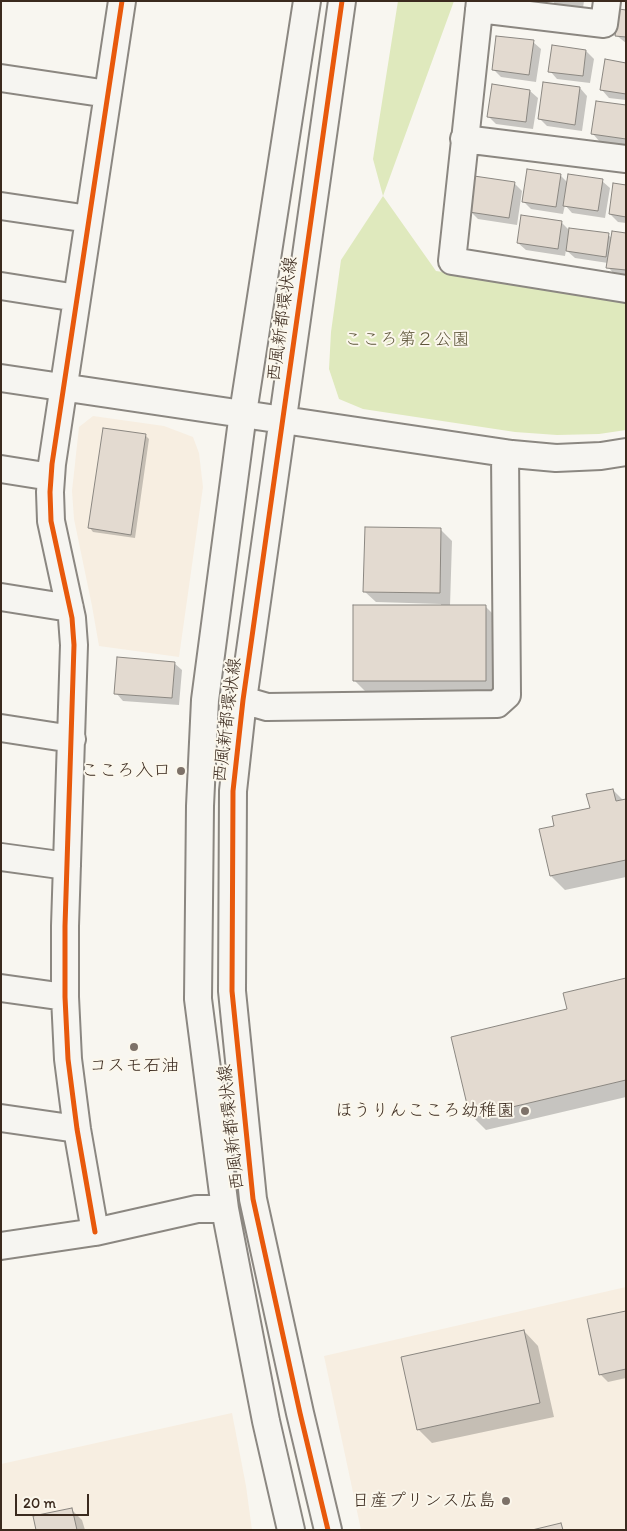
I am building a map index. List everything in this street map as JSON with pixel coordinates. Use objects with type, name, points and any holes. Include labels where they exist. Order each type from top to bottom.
[{"type":"street","points":[[95,1232],[77,1129],[68,1058],[65,997],[65,926],[74,645],[70,608],[51,521],[51,476],[122,1]]},
{"type":"street","name":"西風新都環状線","points":[[291,1530],[266,1421],[224,1208],[198,999],[200,806],[206,700],[243,414],[307,1]]},
{"type":"street","name":"西風新都環状線","points":[[328,1530],[253,1199],[232,991],[233,791],[243,700],[342,1]]},
{"type":"street","points":[[607,1],[604,24],[480,5],[452,260],[626,289]]},
{"type":"street","points":[[1,78],[108,94]]},
{"type":"street","points":[[464,139],[626,159]]},
{"type":"street","points":[[1,206],[89,219]]},
{"type":"street","points":[[1,286],[77,298]]},
{"type":"street","points":[[1,378],[504,453],[556,458],[601,456],[626,452]]},
{"type":"street","points":[[243,700],[267,707],[497,704],[502,700],[507,695],[504,453]]},
{"type":"street","points":[[1,469],[51,476]]},
{"type":"street","points":[[1,598],[70,608]]},
{"type":"street","points":[[1,728],[72,739]]},
{"type":"street","points":[[1,857],[68,866]]},
{"type":"street","points":[[1,988],[65,997]]},
{"type":"street","points":[[1,1118],[77,1129]]},
{"type":"street","points":[[1,1246],[95,1232],[197,1209],[224,1208]]},
{"type":"shaded area","points":[[93,416],[164,426],[193,437],[199,453],[203,487],[179,657],[99,646],[74,519],[72,491],[79,427]]},
{"type":"shaded area","points":[[626,1287],[626,1530],[361,1530],[324,1356]]},
{"type":"shaded area","points":[[232,1413],[252,1530],[1,1530],[1,1464]]},
{"type":"green space","points":[[398,1],[454,1],[383,196],[373,159]]},
{"type":"green space","name":"こころ第２公園","points":[[383,196],[436,271],[626,298],[626,430],[599,434],[557,435],[515,432],[363,409],[339,399],[329,369],[331,332],[341,260]]},
{"type":"building","points":[[619,9],[626,10],[626,37],[615,36]]},
{"type":"building","points":[[496,36],[534,40],[529,75],[492,70]]},
{"type":"building","points":[[552,45],[586,50],[583,76],[548,72]]},
{"type":"building","points":[[605,59],[626,63],[626,94],[600,90]]},
{"type":"building","points":[[543,82],[580,87],[575,125],[538,119]]},
{"type":"building","points":[[492,84],[530,90],[526,122],[487,117]]},
{"type":"building","points":[[596,101],[626,105],[626,139],[591,134]]},
{"type":"building","points":[[527,169],[561,174],[556,207],[522,202]]},
{"type":"building","points":[[568,174],[603,179],[598,211],[563,206]]},
{"type":"building","points":[[474,176],[515,182],[509,218],[469,212]]},
{"type":"building","points":[[613,183],[626,185],[626,217],[609,214]]},
{"type":"building","points":[[521,215],[562,221],[558,249],[517,243]]},
{"type":"building","points":[[569,228],[609,233],[606,257],[566,251]]},
{"type":"building","points":[[612,231],[626,233],[626,270],[606,268]]},
{"type":"building","points":[[103,428],[146,434],[131,535],[88,528]]},
{"type":"building","points":[[365,527],[441,528],[440,593],[363,592]]},
{"type":"building","points":[[353,605],[486,605],[486,681],[353,681]]},
{"type":"building","points":[[117,657],[175,662],[172,698],[114,694]]},
{"type":"building","points":[[613,789],[616,801],[626,799],[626,860],[550,876],[539,829],[554,826],[552,816],[590,808],[586,794]]},
{"type":"building","points":[[626,978],[626,1080],[470,1117],[451,1037],[567,1009],[563,993]]},
{"type":"building","points":[[626,1311],[626,1369],[599,1375],[587,1319]]},
{"type":"building","points":[[524,1330],[540,1403],[417,1430],[401,1357]]},
{"type":"building","points":[[72,1508],[77,1530],[36,1530],[33,1516]]},
{"type":"building","points":[[561,1523],[563,1530],[532,1530]]},
{"type":"cycle path","points":[[95,1232],[77,1129],[68,1059],[65,997],[65,926],[74,645],[72,618],[51,521],[50,492],[52,464],[122,1]]},
{"type":"cycle path","points":[[328,1530],[253,1199],[232,991],[233,791],[243,700],[342,1]]},
{"type":"place","name":"こころ入口","points":[[181,771]]},
{"type":"place","name":"コスモ石油","points":[[134,1047]]},
{"type":"place","name":"ほうりんこころ幼稚園","points":[[525,1111]]},
{"type":"place","name":"日産プリンス広島","points":[[506,1501]]}]
